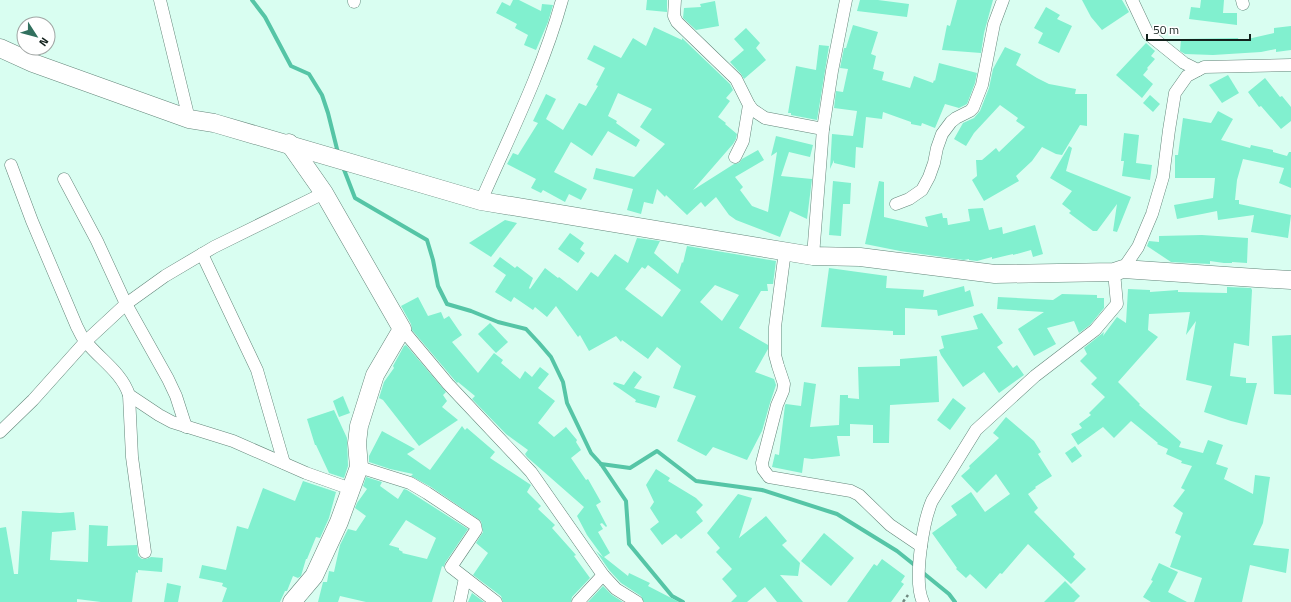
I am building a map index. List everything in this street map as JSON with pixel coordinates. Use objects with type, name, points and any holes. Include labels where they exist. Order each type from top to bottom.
[{"type":"street","points":[[160,0],[189,119]]},
{"type":"street","points":[[481,200],[524,105],[553,33],[562,0]]},
{"type":"street","points":[[675,0],[674,16],[676,22],[736,79],[753,110],[765,118],[823,129]]},
{"type":"street","points":[[813,256],[823,129],[832,70],[846,0]]},
{"type":"street","points":[[896,204],[909,199],[922,190],[934,163],[942,134],[951,122],[973,108],[982,85],[994,24],[1003,0]]},
{"type":"street","points":[[1132,0],[1148,34],[1184,63],[1198,70]]},
{"type":"street","points":[[0,48],[33,63],[189,119],[214,123],[289,143],[481,200],[813,256],[860,257],[995,274],[1118,270],[1291,280]]},
{"type":"street","points":[[923,602],[919,580],[921,546],[928,511],[932,501],[976,430],[1035,376],[1095,330],[1116,304],[1118,270],[1138,247],[1154,207],[1163,177],[1168,130],[1175,93],[1187,76],[1204,67],[1291,65]]},
{"type":"street","points":[[735,157],[743,141],[749,105]]},
{"type":"street","points":[[289,143],[324,193],[402,329],[448,384],[531,472],[603,575],[616,589],[637,602]]},
{"type":"street","points":[[11,165],[32,221],[68,307],[85,342],[121,379],[127,387],[130,395],[132,457],[145,552]]},
{"type":"street","points":[[64,179],[97,241],[126,304],[168,379],[179,403],[186,427]]},
{"type":"street","points":[[2,426],[33,400],[85,342],[126,304],[165,276],[202,254],[241,233],[324,193]]},
{"type":"street","points":[[785,251],[775,327],[776,355],[784,384],[762,462],[763,469],[769,477],[851,491],[859,495],[890,525],[921,546]]},
{"type":"street","points":[[202,254],[258,370],[284,463]]},
{"type":"street","points":[[292,602],[314,576],[339,522],[359,467],[357,443],[359,426],[375,375],[402,329]]},
{"type":"street","points":[[130,395],[172,422],[226,439],[306,473],[351,489]]},
{"type":"street","points":[[359,467],[410,483],[427,492],[475,524],[476,530],[451,567],[496,602]]},
{"type":"street","points":[[578,602],[603,575]]},
{"type":"street","points":[[460,602],[465,578]]},
{"type":"building","points":[[513,0],[519,0],[541,11],[542,4],[553,5],[548,22],[536,50],[524,45],[528,35],[515,28],[517,24],[496,13],[502,2],[510,6]]},
{"type":"building","points":[[647,0],[667,0],[667,12],[646,10]]},
{"type":"building","points":[[860,0],[878,0],[909,4],[907,17],[857,11]]},
{"type":"building","points":[[957,0],[993,0],[984,33],[981,53],[942,50],[947,25],[950,26]]},
{"type":"building","points":[[1082,0],[1122,0],[1129,12],[1102,30],[1091,17]]},
{"type":"building","points":[[1201,0],[1224,0],[1223,13],[1237,13],[1237,25],[1189,19],[1191,7],[1200,8]]},
{"type":"building","points":[[715,1],[719,26],[696,30],[683,18],[684,8],[701,7],[700,4]]},
{"type":"building","points":[[1046,7],[1060,15],[1057,19],[1072,26],[1059,53],[1038,43],[1043,33],[1034,28]]},
{"type":"building","points":[[853,25],[878,32],[871,54],[876,56],[873,69],[884,72],[882,80],[910,88],[914,76],[933,83],[934,80],[935,81],[939,63],[977,73],[967,104],[959,108],[945,104],[935,128],[922,123],[921,126],[911,124],[911,122],[883,112],[882,119],[866,117],[863,148],[856,147],[855,168],[834,163],[834,160],[830,169],[832,134],[853,136],[857,111],[834,108],[836,91],[843,92],[848,69],[840,68],[844,48],[846,48]]},
{"type":"building","points":[[1291,26],[1291,50],[1276,52],[1276,49],[1261,52],[1213,55],[1185,54],[1180,51],[1181,39],[1238,38],[1239,41],[1274,33],[1274,28]]},
{"type":"building","points":[[654,27],[682,40],[682,38],[730,84],[733,90],[726,98],[730,101],[718,117],[737,134],[736,139],[693,190],[758,150],[764,160],[735,177],[743,187],[740,190],[752,206],[768,212],[777,152],[771,156],[776,136],[813,145],[810,157],[789,152],[781,176],[812,179],[807,219],[790,211],[780,237],[736,220],[729,215],[716,197],[705,207],[701,202],[687,215],[666,195],[665,197],[657,189],[653,204],[644,202],[641,214],[627,210],[633,189],[593,179],[596,168],[634,177],[665,144],[640,127],[652,109],[618,93],[608,116],[617,121],[616,123],[640,140],[636,147],[608,131],[592,156],[571,142],[554,172],[587,189],[581,200],[569,194],[565,202],[543,190],[541,193],[531,188],[536,179],[507,164],[513,153],[518,155],[538,123],[533,121],[546,94],[556,99],[546,119],[563,130],[579,103],[586,106],[598,86],[596,85],[605,68],[587,59],[594,45],[621,58],[633,38],[646,46]]},
{"type":"building","points":[[746,28],[760,43],[756,48],[766,60],[744,79],[730,62],[744,50],[734,39]]},
{"type":"building","points":[[1146,43],[1155,51],[1151,56],[1155,59],[1143,75],[1153,84],[1142,98],[1116,75]]},
{"type":"building","points":[[819,45],[829,46],[817,120],[791,115],[791,113],[788,113],[796,66],[816,70]]},
{"type":"building","points":[[1005,47],[1021,54],[1016,65],[1037,78],[1049,84],[1076,89],[1075,94],[1087,94],[1087,126],[1080,125],[1062,155],[1056,154],[1042,147],[1032,161],[1016,176],[1019,181],[984,201],[972,180],[977,176],[976,160],[982,160],[996,148],[999,152],[1025,127],[1016,121],[1018,118],[1000,105],[974,133],[966,146],[954,139],[963,123],[974,118],[980,111],[989,88],[993,69]]},
{"type":"building","points":[[1228,75],[1239,93],[1222,103],[1209,85]]},
{"type":"building","points":[[1265,78],[1280,97],[1282,96],[1291,107],[1291,121],[1281,129],[1261,106],[1259,107],[1248,92]]},
{"type":"building","points":[[1150,95],[1160,104],[1153,112],[1143,103]]},
{"type":"building","points":[[1218,111],[1233,119],[1221,140],[1250,148],[1251,145],[1273,150],[1273,152],[1287,156],[1289,152],[1291,152],[1291,188],[1279,183],[1284,168],[1243,159],[1237,180],[1235,200],[1239,200],[1239,204],[1291,215],[1288,238],[1251,232],[1254,215],[1218,220],[1217,211],[1177,219],[1174,205],[1213,198],[1215,178],[1175,178],[1175,155],[1178,155],[1183,118],[1211,123]]},
{"type":"building","points":[[1124,133],[1139,135],[1136,163],[1152,165],[1150,180],[1122,176],[1124,161],[1121,161]]},
{"type":"building","points":[[1069,146],[1072,148],[1066,171],[1131,197],[1117,232],[1113,231],[1117,204],[1097,231],[1093,231],[1069,213],[1071,211],[1062,204],[1072,191],[1050,178]]},
{"type":"building","points":[[833,181],[851,183],[850,204],[843,204],[841,236],[829,235]]},
{"type":"building","points":[[879,181],[884,182],[884,217],[928,227],[925,217],[942,213],[943,218],[947,218],[948,225],[970,221],[968,209],[983,208],[989,230],[1002,227],[1003,234],[1035,225],[1043,254],[1033,257],[1031,250],[1013,255],[992,259],[992,257],[977,261],[900,251],[865,244]]},
{"type":"building","points":[[505,220],[517,223],[491,257],[469,243]]},
{"type":"building","points":[[570,233],[584,243],[580,249],[585,253],[578,263],[558,249]]},
{"type":"building","points":[[1202,235],[1248,238],[1247,263],[1224,263],[1210,261],[1210,264],[1171,262],[1147,246],[1149,241],[1159,242],[1159,236]]},
{"type":"building","points":[[637,238],[660,241],[654,253],[678,274],[682,262],[683,263],[687,246],[776,261],[773,284],[767,284],[768,291],[761,291],[739,328],[768,345],[768,349],[755,372],[774,379],[776,385],[762,431],[747,460],[713,447],[706,456],[677,441],[696,396],[673,388],[681,366],[657,347],[648,359],[622,340],[621,342],[616,336],[589,351],[580,335],[578,337],[556,306],[547,317],[535,307],[533,310],[514,297],[511,302],[495,292],[506,275],[493,266],[500,257],[515,268],[517,266],[533,278],[529,288],[530,289],[545,268],[577,291],[591,272],[598,277],[615,254],[628,263]],"holes":[[[648,265],[681,290],[662,317],[625,289],[642,267],[645,269]],[[715,285],[739,295],[722,321],[700,302]]]},
{"type":"building","points":[[829,268],[887,276],[886,288],[924,290],[923,297],[964,286],[965,292],[970,290],[974,306],[938,316],[937,310],[905,308],[905,335],[893,335],[893,331],[821,327]]},
{"type":"building","points":[[1227,287],[1251,288],[1252,290],[1249,346],[1234,343],[1230,376],[1246,378],[1246,383],[1257,383],[1247,425],[1204,412],[1212,386],[1186,380],[1196,321],[1186,335],[1190,312],[1149,314],[1148,330],[1158,337],[1118,382],[1140,404],[1139,405],[1181,442],[1179,447],[1203,453],[1208,440],[1223,445],[1216,464],[1228,468],[1224,479],[1253,494],[1255,475],[1270,477],[1263,523],[1253,545],[1289,549],[1286,573],[1250,565],[1242,602],[1194,602],[1202,578],[1170,567],[1181,536],[1175,533],[1183,513],[1173,506],[1185,490],[1181,488],[1192,466],[1181,463],[1182,461],[1166,454],[1168,449],[1157,444],[1158,443],[1131,421],[1114,438],[1103,427],[1078,445],[1071,434],[1082,428],[1079,424],[1091,415],[1089,413],[1105,397],[1091,384],[1097,378],[1080,361],[1087,354],[1084,348],[1104,332],[1103,336],[1117,317],[1126,323],[1128,289],[1150,290],[1150,292],[1178,290],[1178,292],[1227,293]]},
{"type":"building","points":[[1062,294],[1097,295],[1097,298],[1104,298],[1104,308],[1090,325],[1079,333],[1074,321],[1047,328],[1056,344],[1034,356],[1018,329],[1044,312],[997,309],[998,297],[1053,300]]},
{"type":"building","points":[[418,297],[428,316],[441,312],[444,319],[449,316],[462,335],[452,342],[478,373],[494,353],[503,360],[501,363],[520,379],[525,371],[532,377],[540,367],[549,374],[538,388],[555,401],[538,423],[554,437],[566,427],[577,440],[576,442],[581,450],[571,458],[586,480],[588,479],[601,502],[596,505],[607,526],[606,527],[602,523],[600,524],[603,529],[598,532],[610,553],[604,557],[628,576],[629,573],[650,583],[648,586],[679,602],[644,602],[641,596],[621,583],[609,570],[596,551],[603,557],[587,535],[577,516],[584,507],[527,457],[525,454],[528,450],[506,434],[472,399],[475,396],[458,382],[457,383],[412,330],[411,324],[401,306]]},
{"type":"building","points":[[982,313],[1003,343],[997,347],[1013,368],[1017,365],[1024,375],[999,393],[984,372],[963,387],[939,350],[944,348],[941,336],[978,329],[973,316]]},
{"type":"building","points":[[490,323],[508,342],[496,353],[478,334]]},
{"type":"building","points":[[1291,335],[1291,395],[1274,394],[1272,336]]},
{"type":"building","points":[[406,345],[446,392],[443,395],[447,401],[442,407],[458,420],[419,446],[383,400],[379,398],[384,382],[394,368],[393,366]]},
{"type":"building","points":[[937,356],[939,402],[890,405],[889,443],[873,443],[873,425],[850,424],[850,436],[837,436],[840,456],[812,459],[804,458],[802,473],[772,467],[775,454],[779,455],[785,405],[801,406],[804,382],[816,384],[810,427],[839,425],[840,395],[848,395],[848,398],[859,399],[858,367],[900,366],[900,359]]},
{"type":"building","points":[[634,371],[642,377],[634,388],[660,396],[656,408],[635,402],[636,400],[613,384],[614,382],[624,385]]},
{"type":"building","points":[[343,396],[350,413],[339,417],[333,401]]},
{"type":"building","points":[[953,398],[966,408],[950,430],[937,420]]},
{"type":"building","points":[[334,410],[347,438],[348,466],[344,478],[329,473],[315,445],[307,419]]},
{"type":"building","points":[[1006,417],[1034,441],[1041,452],[1038,454],[1052,476],[1035,487],[1036,488],[1028,494],[1038,508],[1034,512],[1075,554],[1073,557],[1086,569],[1071,584],[1028,544],[1002,574],[1000,573],[986,589],[970,574],[966,578],[956,569],[957,568],[932,533],[957,515],[951,506],[971,492],[985,512],[1010,494],[996,474],[977,493],[961,476],[970,468],[969,466],[999,438],[993,433]]},
{"type":"building","points":[[462,426],[465,430],[467,428],[495,452],[490,458],[531,485],[527,492],[541,506],[538,509],[555,525],[552,528],[576,555],[574,556],[590,578],[572,597],[571,602],[503,602],[501,596],[473,575],[488,553],[476,543],[483,532],[481,521],[431,487],[411,476],[413,474],[390,469],[369,462],[369,456],[382,431],[415,449],[407,454],[430,470]]},
{"type":"building","points":[[1075,446],[1082,456],[1072,463],[1065,453]]},
{"type":"building","points":[[656,469],[670,478],[668,481],[696,498],[703,505],[696,512],[703,521],[681,539],[676,534],[662,545],[650,529],[659,522],[650,508],[654,502],[646,485]]},
{"type":"building","points":[[366,477],[382,482],[380,486],[398,499],[404,489],[407,490],[468,529],[445,563],[444,567],[442,566],[432,602],[366,602],[340,596],[338,602],[318,602],[323,582],[327,582],[329,571],[334,572],[340,545],[348,529],[356,531],[366,516],[355,508],[367,489],[363,486]],"holes":[[[406,520],[436,538],[427,559],[402,553],[403,552],[399,550],[399,548],[389,545]]]},
{"type":"building","points":[[303,481],[336,492],[329,518],[320,538],[316,537],[306,559],[301,576],[298,578],[293,576],[287,591],[285,591],[280,602],[222,602],[227,588],[222,586],[223,583],[199,578],[202,565],[226,570],[237,526],[248,529],[263,488],[295,501]]},
{"type":"building","points":[[738,494],[752,498],[739,538],[766,516],[787,541],[782,545],[800,563],[798,576],[780,575],[803,602],[777,602],[765,587],[747,602],[731,602],[737,596],[722,579],[732,569],[716,552],[720,548],[707,533]]},
{"type":"building","points":[[22,511],[60,513],[74,512],[76,530],[52,532],[50,560],[88,562],[89,525],[108,526],[107,546],[137,545],[138,556],[142,559],[151,557],[163,558],[162,572],[138,570],[138,573],[136,572],[132,602],[101,602],[77,599],[77,602],[0,602],[0,528],[6,527],[14,574],[18,574]]},
{"type":"building","points":[[824,533],[854,558],[831,586],[801,561]]},
{"type":"building","points":[[882,559],[905,576],[901,582],[904,584],[891,602],[847,602],[874,564],[877,566]]},
{"type":"building","points":[[1159,563],[1178,572],[1168,592],[1187,602],[1151,602],[1143,597],[1153,581],[1151,580]]},
{"type":"building","points":[[1065,581],[1080,596],[1074,602],[1044,602]]},
{"type":"building","points":[[167,583],[181,586],[178,602],[164,602]]},
{"type":"building","points":[[603,586],[612,595],[623,602],[588,602]]},
{"type":"building","points":[[472,593],[484,602],[468,602]]},
{"type":"waterway","points":[[252,0],[265,17],[291,66],[309,74],[322,95],[338,153]]},
{"type":"waterway","points":[[343,167],[355,198],[427,240],[438,286],[447,304],[471,311],[498,322],[526,329],[551,357],[563,382],[567,403],[591,453],[601,464],[626,501],[629,544],[672,596],[683,602]]},
{"type":"waterway","points":[[601,464],[630,468],[657,451],[696,481],[762,490],[837,514],[897,551],[917,567]]},
{"type":"waterway","points":[[922,572],[949,594],[955,602]]}]
